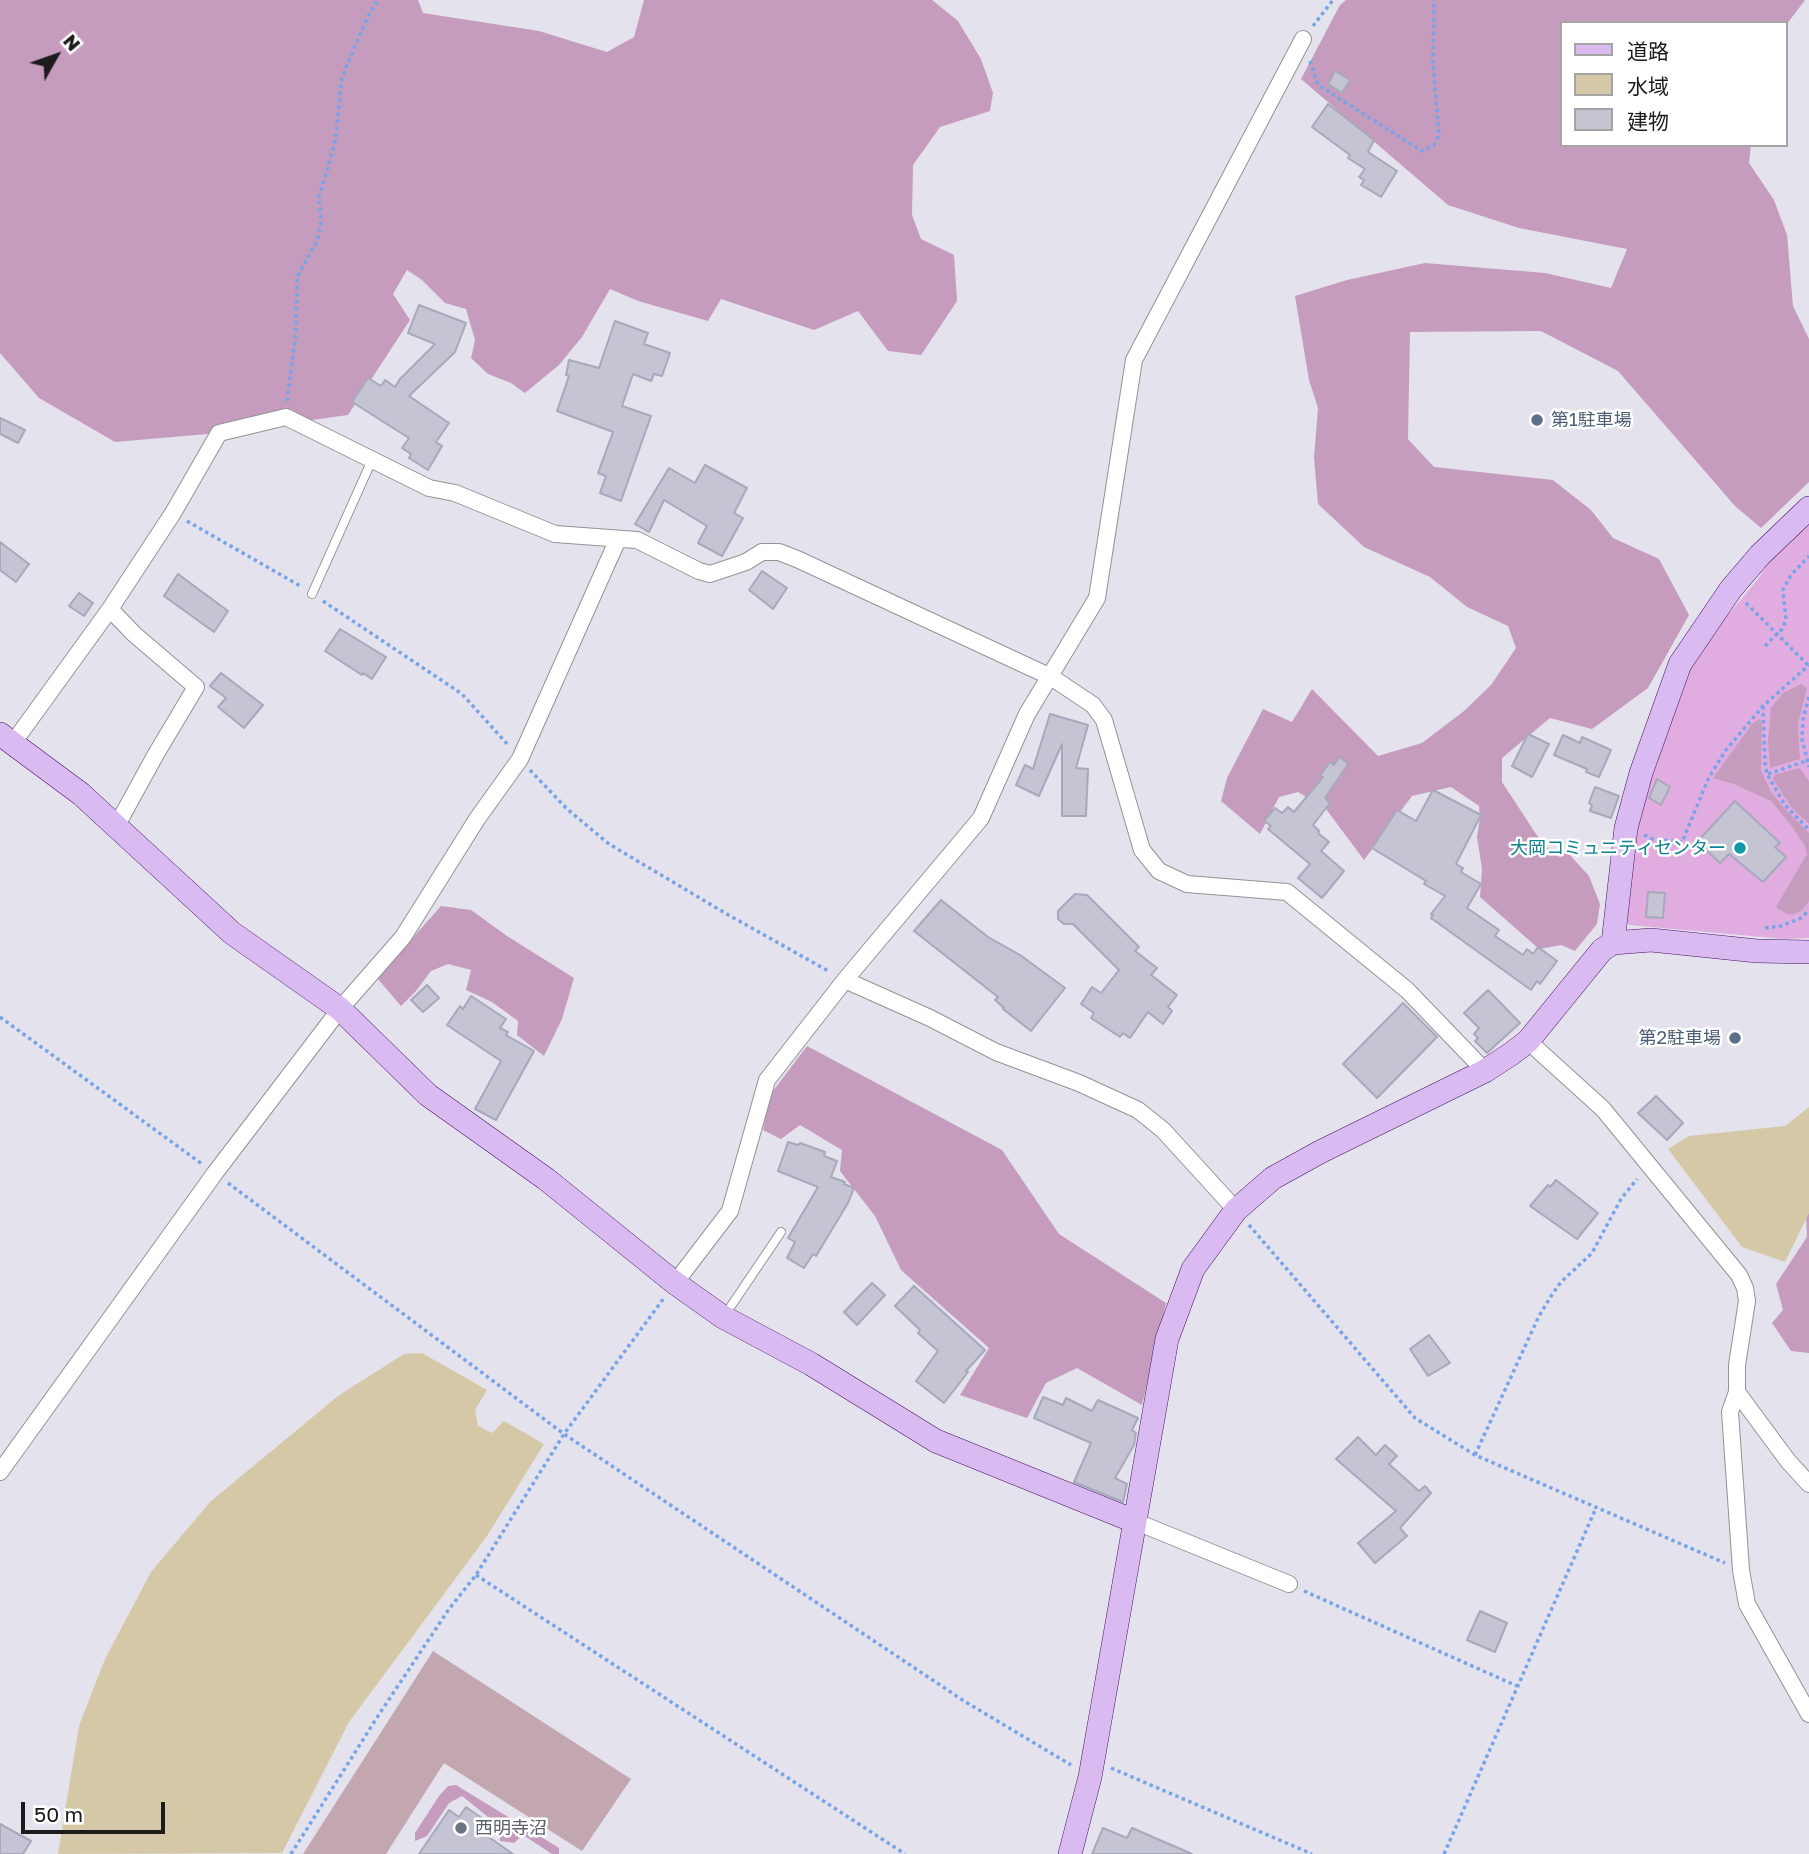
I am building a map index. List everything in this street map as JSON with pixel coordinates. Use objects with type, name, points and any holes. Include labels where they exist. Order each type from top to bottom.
[{"type":"street","points":[[675,1283],[730,1211],[767,1080],[845,980],[982,818],[1027,714],[1097,598],[1134,360],[1303,39]]},
{"type":"street","points":[[1289,1584],[936,1441],[811,1364],[723,1317],[675,1283],[546,1179],[428,1095],[340,1009],[232,933],[81,794],[6,739],[110,609],[173,513],[219,433],[286,417],[429,488],[455,493],[555,534],[636,540],[710,574],[746,562],[762,552],[779,552],[1051,677],[1093,705],[1104,720],[1142,850],[1159,871],[1188,884],[1287,892],[1407,990],[1485,1071]]},
{"type":"street","points":[[1613,943],[1626,828],[1641,772],[1681,664],[1731,589],[1760,555],[1809,508]]},
{"type":"street","points":[[0,1472],[215,1173],[340,1009],[403,937],[477,820],[520,759],[618,539]]},
{"type":"street","points":[[110,609],[134,634],[196,687],[117,825]]},
{"type":"street","points":[[1070,1854],[1092,1769],[1167,1339],[1193,1269],[1236,1210],[1273,1178],[1485,1071],[1528,1041],[1602,950],[1613,943],[1651,940],[1758,951],[1809,952]]},
{"type":"street","points":[[845,980],[930,1018],[996,1052],[1079,1083],[1138,1110],[1163,1130],[1236,1210]]},
{"type":"street","points":[[1528,1041],[1603,1109],[1739,1276],[1745,1288],[1746,1301],[1737,1364],[1737,1392],[1730,1412],[1741,1570],[1747,1604],[1809,1714]]},
{"type":"street","points":[[1737,1392],[1788,1461],[1809,1484]]},
{"type":"lane","points":[[313,594],[372,460]]},
{"type":"lane","points":[[723,1317],[781,1231]]},
{"type":"path","points":[[286,417],[296,331],[297,277],[318,239],[321,223],[319,196],[335,143],[342,77],[367,18],[378,0]]},
{"type":"path","points":[[1333,0],[1303,39],[1318,85],[1422,151],[1434,145],[1439,134],[1433,63],[1434,0]]},
{"type":"path","points":[[1765,646],[1782,629],[1786,620],[1783,590],[1791,575],[1809,556]]},
{"type":"path","points":[[1626,828],[1653,839],[1682,842],[1709,777],[1726,750],[1763,706],[1809,665],[1731,589]]},
{"type":"path","points":[[1809,697],[1803,719],[1802,739],[1809,767]]},
{"type":"path","points":[[1763,706],[1767,774],[1785,805],[1809,830]]},
{"type":"path","points":[[1767,774],[1808,761]]},
{"type":"path","points":[[1765,928],[1781,926],[1801,918],[1809,910]]},
{"type":"path","points":[[0,1017],[215,1173],[564,1434],[964,1701],[1092,1769],[1312,1854]]},
{"type":"path","points":[[1475,1455],[1539,1316],[1561,1282],[1592,1253],[1621,1199],[1649,1168]]},
{"type":"path","points":[[1236,1210],[1415,1418],[1475,1455],[1741,1570]]},
{"type":"path","points":[[291,1854],[449,1609],[477,1575],[564,1434],[675,1283]]},
{"type":"path","points":[[1444,1854],[1596,1508]]},
{"type":"path","points":[[477,1575],[905,1854]]},
{"type":"path","points":[[1289,1584],[1518,1686]]},
{"type":"shaded area","points":[[0,0],[418,0],[423,13],[539,31],[607,52],[634,37],[644,0],[932,0],[958,21],[981,59],[993,93],[990,111],[940,127],[913,165],[912,215],[921,239],[954,255],[957,301],[921,355],[888,351],[858,311],[814,330],[721,299],[708,321],[638,301],[610,289],[582,337],[559,365],[525,393],[511,383],[488,374],[471,358],[475,340],[466,309],[445,303],[422,280],[407,270],[393,294],[410,320],[348,415],[219,433],[115,442],[39,398],[0,353]]},
{"type":"shaded area","points":[[1346,0],[1805,0],[1788,22],[1560,21],[1560,147],[1751,147],[1749,163],[1774,200],[1787,235],[1793,306],[1809,339],[1809,482],[1761,528],[1735,506],[1618,371],[1541,331],[1410,332],[1408,439],[1434,467],[1553,480],[1591,510],[1613,538],[1659,559],[1689,615],[1648,688],[1592,729],[1550,718],[1502,758],[1502,782],[1536,834],[1552,853],[1569,854],[1589,876],[1600,904],[1597,924],[1575,951],[1561,945],[1539,949],[1480,897],[1482,869],[1477,837],[1479,806],[1451,787],[1412,796],[1364,860],[1326,809],[1298,792],[1279,797],[1260,834],[1221,801],[1227,778],[1263,709],[1292,722],[1312,689],[1378,756],[1422,743],[1464,711],[1491,685],[1516,648],[1508,626],[1467,607],[1430,577],[1364,547],[1318,504],[1314,457],[1318,408],[1309,380],[1295,296],[1347,280],[1425,263],[1545,273],[1611,288],[1627,249],[1519,228],[1448,205],[1301,79],[1340,5]]},
{"type":"shaded area","points":[[1809,523],[1809,938],[1784,939],[1629,925],[1625,919],[1636,820],[1688,673],[1708,639],[1758,579],[1770,560]]},
{"type":"shaded area","points":[[1801,684],[1807,688],[1798,724],[1800,759],[1770,768],[1768,740],[1771,708],[1783,693]]},
{"type":"shaded area","points":[[1759,719],[1762,723],[1761,770],[1771,792],[1809,833],[1809,901],[1802,910],[1793,915],[1776,907],[1807,854],[1805,846],[1771,801],[1734,784],[1713,778],[1752,724]]},
{"type":"shaded area","points":[[1800,768],[1809,781],[1809,824],[1791,807],[1773,779],[1774,775]]},
{"type":"shaded area","points":[[441,906],[471,910],[574,978],[562,1019],[544,1056],[517,1035],[518,1021],[492,1002],[466,990],[471,970],[448,964],[431,971],[401,1006],[377,978]]},
{"type":"shaded area","points":[[807,1046],[1002,1150],[1059,1234],[1166,1303],[1142,1405],[1077,1368],[1046,1383],[1027,1418],[960,1395],[989,1348],[901,1270],[875,1216],[840,1171],[842,1150],[800,1125],[781,1139],[763,1130],[770,1095]]},
{"type":"shaded area","points":[[1809,1213],[1809,1353],[1791,1351],[1772,1323],[1783,1310],[1776,1284],[1807,1237],[1806,1216]]},
{"type":"shaded area","points":[[433,1651],[631,1779],[582,1851],[444,1763],[386,1854],[303,1854]]},
{"type":"shaded area","points":[[456,1785],[559,1848],[559,1854],[552,1854],[523,1835],[514,1843],[500,1841],[493,1821],[462,1796],[449,1803],[427,1836],[415,1841],[415,1833],[439,1796],[448,1786]]},
{"type":"water","points":[[1809,1107],[1809,1213],[1785,1262],[1742,1247],[1668,1149],[1689,1136],[1785,1126]]},
{"type":"water","points":[[422,1353],[487,1390],[475,1410],[478,1426],[492,1433],[504,1421],[544,1444],[487,1536],[349,1722],[282,1853],[58,1854],[79,1726],[105,1659],[151,1572],[210,1502],[338,1396],[404,1354]]},
{"type":"building","points":[[1335,71],[1350,80],[1342,93],[1328,84]]},
{"type":"building","points":[[1328,104],[1374,140],[1368,152],[1397,171],[1381,197],[1361,185],[1364,180],[1359,177],[1365,169],[1312,127]]},
{"type":"building","points":[[419,305],[466,323],[455,352],[409,396],[449,423],[436,442],[442,446],[428,470],[409,458],[411,454],[402,448],[409,438],[352,402],[368,378],[381,386],[385,380],[395,387],[435,344],[408,333]]},
{"type":"building","points":[[615,321],[648,333],[644,344],[670,353],[662,376],[654,374],[651,381],[633,374],[622,406],[651,416],[621,501],[600,493],[606,476],[598,473],[613,432],[557,411],[569,376],[566,375],[569,360],[599,368]]},
{"type":"building","points":[[0,418],[25,430],[18,443],[0,434]]},
{"type":"building","points":[[705,465],[747,488],[734,513],[743,518],[722,556],[698,543],[707,526],[664,500],[649,532],[635,524],[669,468],[695,483]]},
{"type":"building","points":[[0,542],[29,564],[16,582],[0,570]]},
{"type":"building","points":[[762,571],[787,588],[773,609],[749,590]]},
{"type":"building","points":[[178,574],[228,611],[214,632],[164,596]]},
{"type":"building","points":[[79,593],[93,603],[84,616],[69,606]]},
{"type":"building","points":[[340,629],[386,657],[372,679],[325,651]]},
{"type":"building","points":[[221,673],[263,705],[244,728],[218,707],[226,698],[210,686]]},
{"type":"building","points":[[1050,714],[1088,725],[1076,768],[1088,769],[1086,816],[1062,816],[1062,744],[1039,796],[1016,785],[1025,765],[1033,769]]},
{"type":"building","points":[[1528,734],[1549,744],[1532,777],[1512,766]]},
{"type":"building","points":[[1563,735],[1580,743],[1582,737],[1611,750],[1599,777],[1554,755]]},
{"type":"building","points":[[1340,757],[1348,764],[1325,798],[1330,803],[1313,825],[1329,842],[1321,851],[1344,871],[1322,898],[1298,878],[1310,864],[1268,829],[1271,826],[1264,821],[1275,808],[1282,813],[1288,807],[1294,812],[1323,777],[1320,775],[1330,762],[1334,765]]},
{"type":"building","points":[[1657,779],[1670,787],[1661,805],[1649,798]]},
{"type":"building","points":[[1595,787],[1619,796],[1611,818],[1590,811],[1592,805],[1589,803]]},
{"type":"building","points":[[1433,790],[1481,815],[1456,864],[1463,868],[1461,872],[1481,884],[1467,908],[1499,930],[1495,936],[1523,955],[1527,949],[1533,954],[1538,947],[1557,961],[1540,984],[1537,981],[1531,990],[1431,918],[1431,914],[1445,896],[1372,848],[1397,810],[1416,821]]},
{"type":"building","name":"大岡コミュニティセンター","points":[[1735,801],[1780,843],[1775,847],[1786,857],[1763,882],[1729,854],[1720,863],[1697,842]]},
{"type":"building","points":[[1648,892],[1665,893],[1663,918],[1646,917]]},
{"type":"building","points":[[1075,894],[1087,895],[1139,947],[1135,951],[1157,968],[1151,975],[1177,995],[1168,1007],[1172,1011],[1163,1024],[1148,1012],[1130,1038],[1123,1033],[1120,1037],[1091,1018],[1094,1013],[1081,1004],[1092,987],[1101,993],[1119,970],[1073,924],[1064,924],[1058,919],[1058,911]]},
{"type":"building","points":[[941,900],[988,937],[1020,955],[1065,988],[1031,1031],[1003,1009],[995,1000],[998,997],[914,931]]},
{"type":"building","points":[[427,985],[439,998],[423,1012],[411,1000]]},
{"type":"building","points":[[1488,990],[1520,1023],[1487,1053],[1475,1041],[1478,1038],[1474,1034],[1479,1028],[1464,1013]]},
{"type":"building","points":[[471,996],[506,1019],[500,1028],[508,1032],[506,1035],[534,1051],[496,1120],[475,1109],[501,1061],[447,1025],[460,1006],[463,1009]]},
{"type":"building","points":[[1403,1003],[1437,1037],[1377,1098],[1343,1064]]},
{"type":"building","points":[[1656,1096],[1683,1123],[1667,1140],[1638,1113]]},
{"type":"building","points":[[788,1142],[798,1145],[800,1143],[825,1152],[824,1156],[837,1161],[831,1177],[854,1188],[816,1256],[813,1254],[804,1268],[787,1258],[795,1242],[788,1238],[818,1187],[778,1171]]},
{"type":"building","points":[[1556,1180],[1598,1213],[1577,1239],[1530,1206],[1548,1185],[1550,1187]]},
{"type":"building","points":[[872,1283],[885,1295],[857,1325],[844,1312]]},
{"type":"building","points":[[914,1286],[985,1350],[966,1371],[968,1372],[944,1403],[916,1381],[938,1351],[895,1306]]},
{"type":"building","points":[[1429,1335],[1450,1363],[1428,1376],[1410,1349]]},
{"type":"building","points":[[1043,1397],[1063,1405],[1066,1398],[1092,1411],[1098,1400],[1138,1418],[1132,1430],[1136,1433],[1134,1445],[1115,1478],[1127,1484],[1123,1502],[1074,1482],[1091,1443],[1034,1418]]},
{"type":"building","points":[[1358,1437],[1376,1455],[1385,1445],[1397,1456],[1389,1464],[1419,1491],[1425,1486],[1431,1493],[1400,1528],[1407,1536],[1375,1563],[1358,1543],[1396,1511],[1336,1459]]},
{"type":"building","points":[[1480,1611],[1507,1623],[1495,1652],[1467,1640]]},
{"type":"building","name":"西明寺沼","points":[[466,1807],[489,1823],[483,1833],[513,1854],[419,1854],[449,1810],[459,1817]]},
{"type":"building","points":[[0,1824],[31,1841],[23,1854],[0,1854]]},
{"type":"building","points":[[1103,1828],[1127,1838],[1132,1828],[1192,1854],[1092,1854]]},
{"type":"place","name":"第1駐車場","points":[[1537,420]]},
{"type":"place","name":"大岡コミュニティセンター","points":[[1740,848]]},
{"type":"place","name":"第2駐車場","points":[[1735,1038]]},
{"type":"place","name":"西明寺沼","points":[[461,1828]]}]
